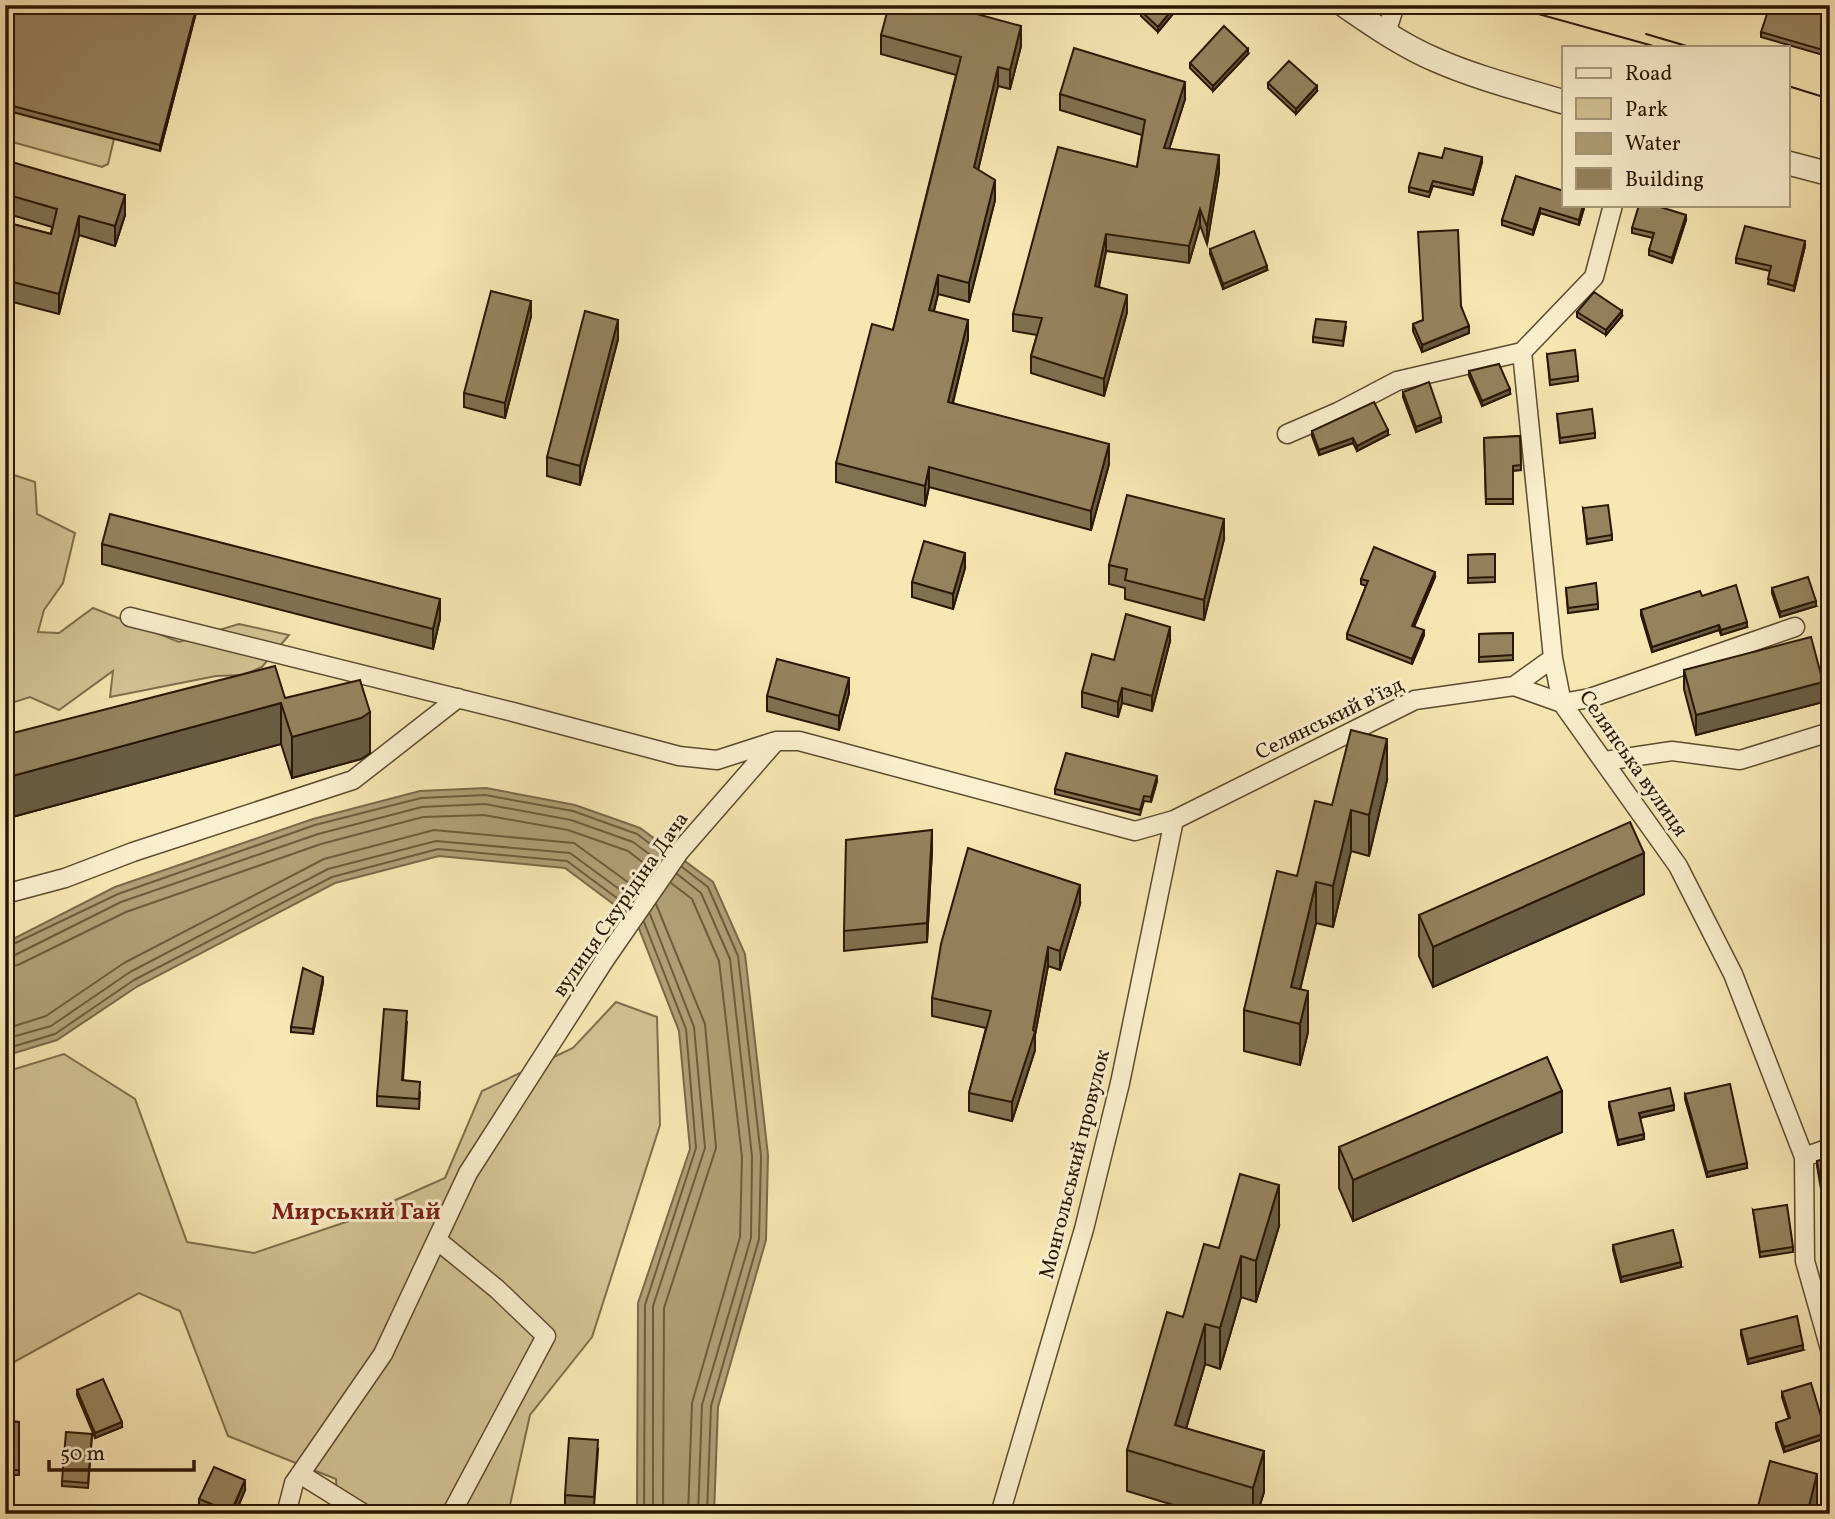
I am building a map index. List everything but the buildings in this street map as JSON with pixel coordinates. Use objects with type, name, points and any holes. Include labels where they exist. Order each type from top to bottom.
[{"type":"street","points":[[1343,5],[1386,33],[1472,75],[1562,101]]},
{"type":"street","points":[[1386,33],[1395,5]]},
{"type":"street","points":[[1790,164],[1830,174]]},
{"type":"street","points":[[1287,434],[1338,412],[1397,380],[1522,352],[1594,277],[1613,206]]},
{"type":"street","name":"Селянська вулиця","points":[[1522,352],[1553,658],[1562,703],[1678,866],[1733,974],[1804,1157],[1805,1261],[1830,1349]]},
{"type":"street","points":[[130,617],[680,756],[717,760],[776,741],[799,741],[1135,831],[1174,820]]},
{"type":"street","points":[[1562,703],[1590,698],[1795,627]]},
{"type":"street","name":"Селянський вʼїзд","points":[[1174,820],[1415,700],[1514,685],[1553,658]]},
{"type":"street","name":"Селянський вʼїзд","points":[[1514,685],[1562,703]]},
{"type":"street","points":[[5,894],[65,878],[133,852],[353,780],[458,698]]},
{"type":"street","points":[[1605,761],[1672,751],[1740,760],[1830,732]]},
{"type":"street","name":"вулиця Скурідіна Дача","points":[[286,1514],[294,1483],[383,1354],[468,1173],[604,961],[680,851],[776,741]]},
{"type":"street","name":"Монгольський провулок","points":[[1000,1514],[1084,1229],[1120,1083],[1174,820]]},
{"type":"street","points":[[1804,1157],[1830,1148]]},
{"type":"street","points":[[437,1240],[497,1289],[546,1336],[452,1514]]},
{"type":"street","points":[[300,1474],[364,1514]]},
{"type":"green space","points":[[5,110],[114,139],[108,164],[102,167],[5,140]]},
{"type":"green space","points":[[5,472],[35,482],[37,514],[75,533],[63,583],[44,610],[38,632],[59,633],[93,608],[179,642],[239,624],[289,635],[262,667],[243,675],[216,676],[110,697],[113,671],[59,710],[30,697],[5,705],[5,580],[9,577],[5,571]]},
{"type":"green space","points":[[616,1002],[657,1017],[660,1125],[592,1337],[530,1415],[508,1514],[338,1514],[336,1479],[228,1436],[180,1311],[139,1293],[5,1367],[5,1072],[64,1054],[135,1099],[187,1242],[254,1253],[346,1222],[445,1178],[482,1091],[573,1048]]},
{"type":"water","points":[[486,788],[575,805],[640,828],[713,882],[745,954],[768,1155],[766,1240],[718,1407],[714,1514],[637,1514],[638,1303],[690,1149],[679,1031],[636,921],[565,868],[439,856],[335,883],[138,986],[57,1040],[5,1056],[5,943],[115,887],[313,819],[420,791]]},
{"type":"tram line","points":[[1506,5],[1653,46]]},
{"type":"tram line","points":[[1646,34],[1687,46]]},
{"type":"tram line","points":[[1790,87],[1830,99]]},
{"type":"district","name":"Мирський Гай","points":[[356,1211]]}]
